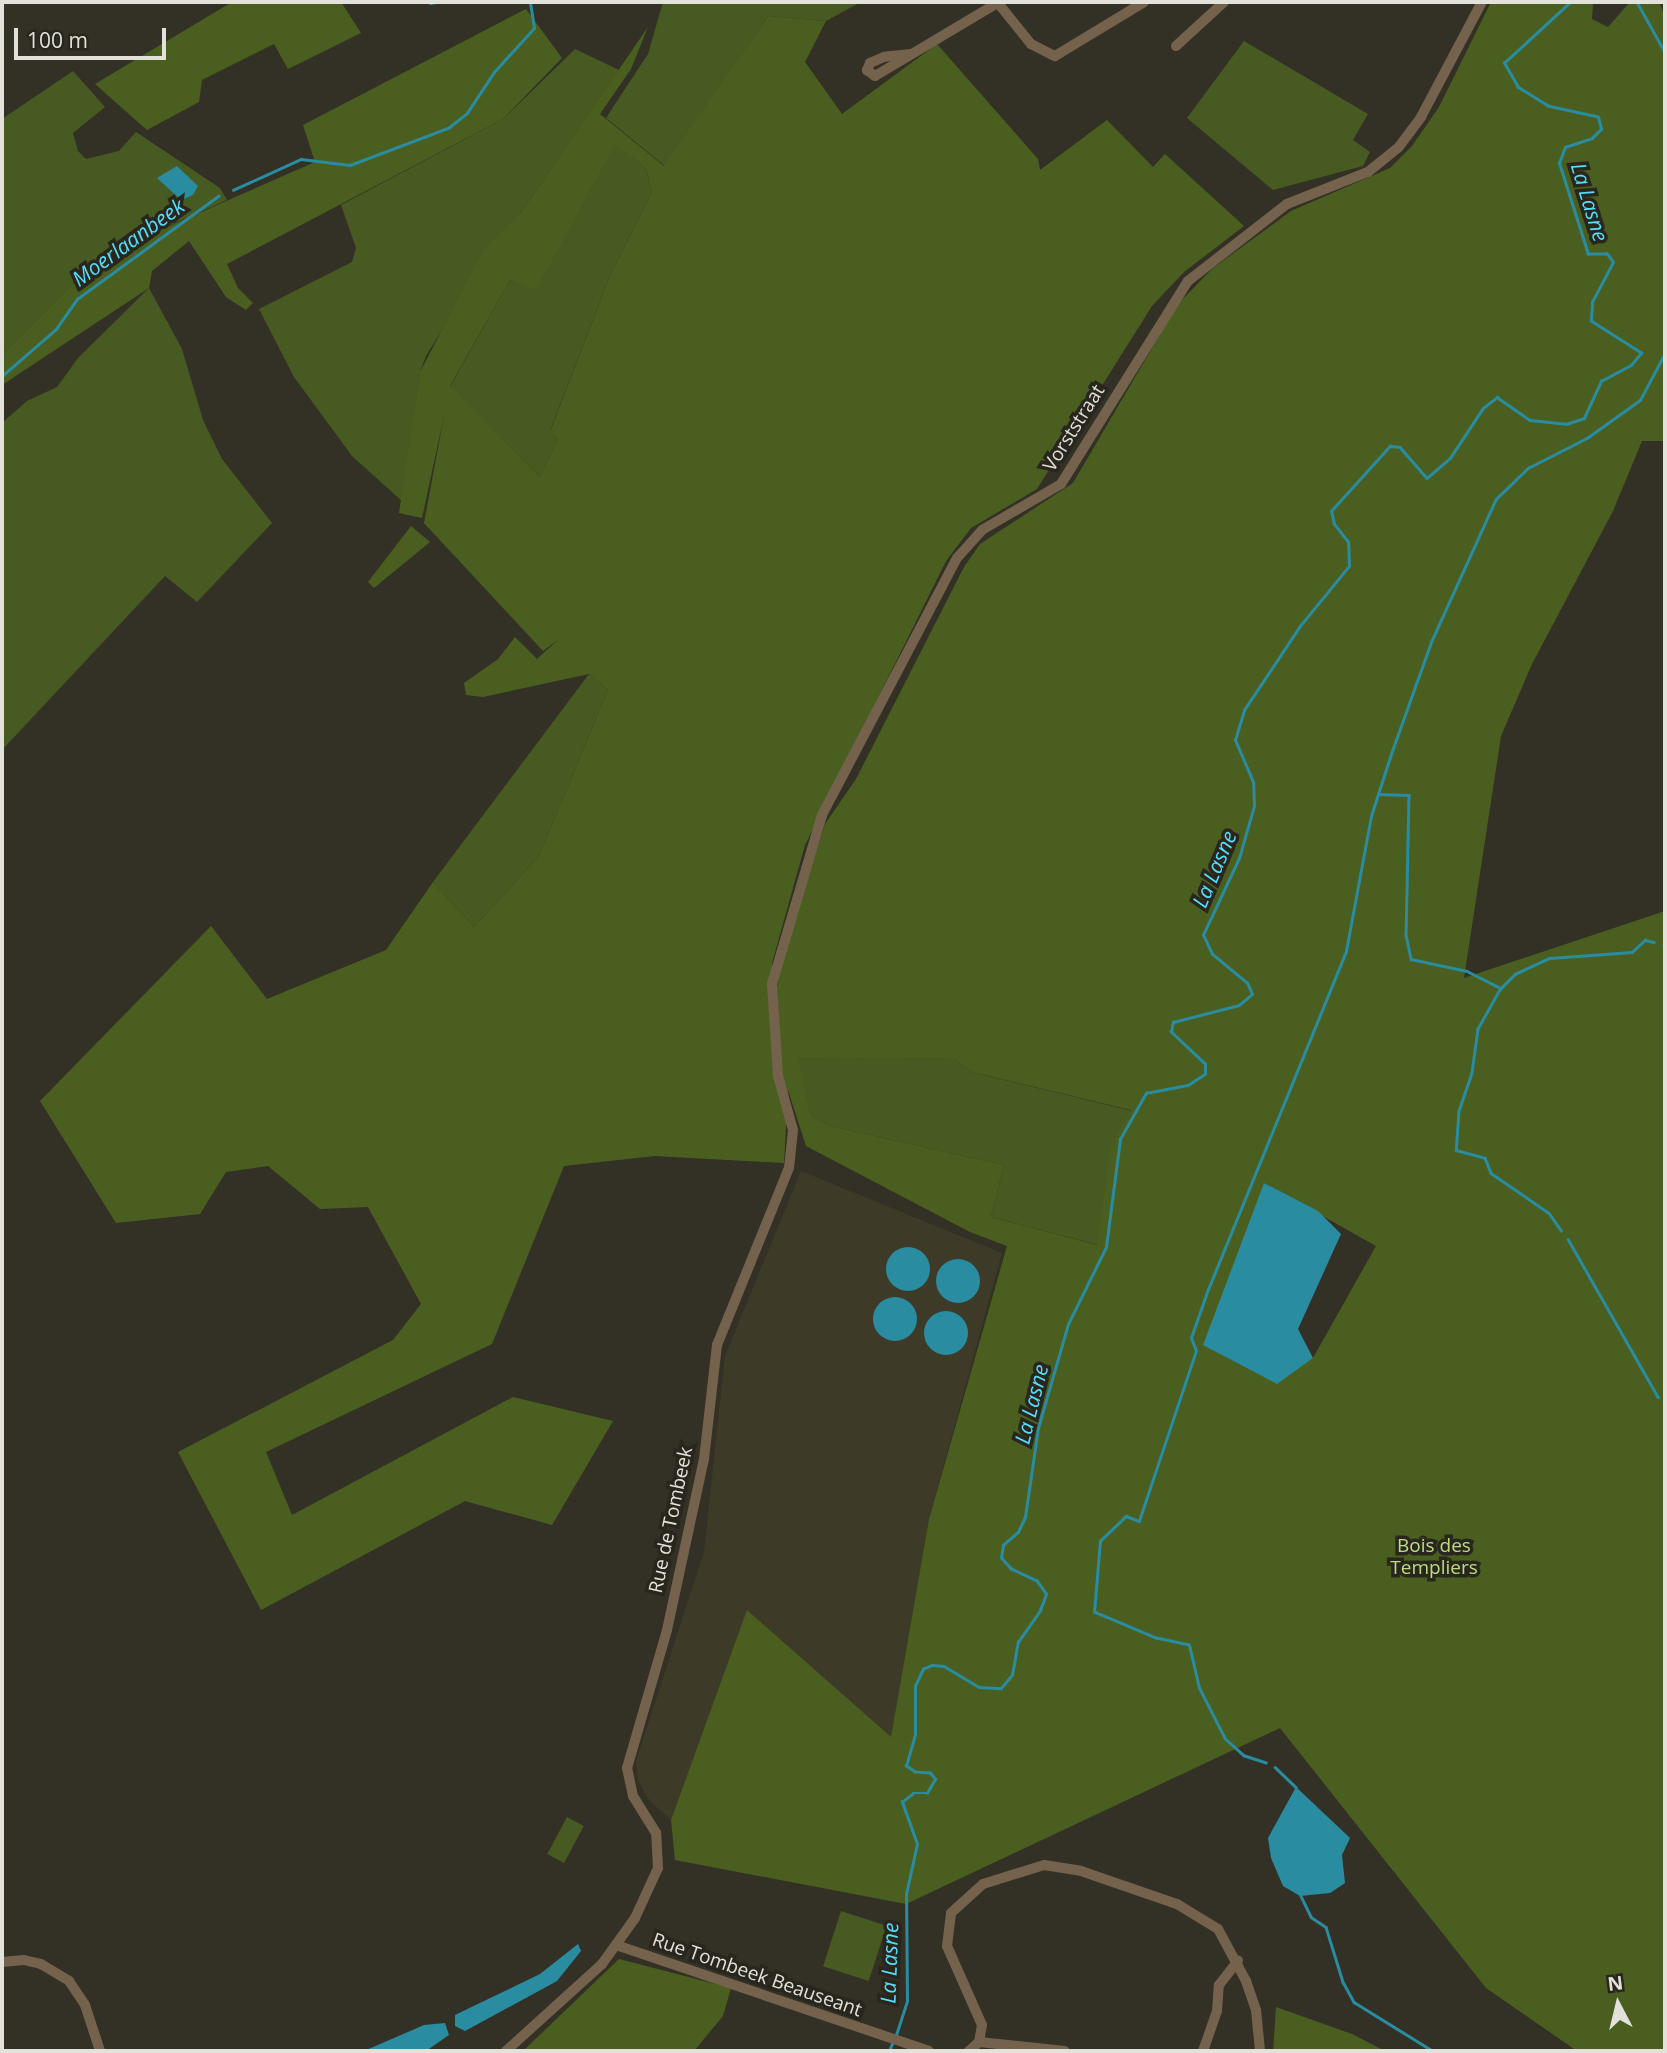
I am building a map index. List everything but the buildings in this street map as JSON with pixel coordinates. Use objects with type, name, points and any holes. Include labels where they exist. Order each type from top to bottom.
[{"type":"street","points":[[911,54],[998,2],[1031,44],[1055,57],[1144,2]]},
{"type":"street","points":[[1176,46],[1224,2]]},
{"type":"street","name":"Vorststraat","points":[[782,942],[822,815],[957,558],[982,530],[1061,484],[1188,281],[1287,204],[1368,172],[1398,148],[1421,117],[1482,2]]},
{"type":"street","name":"Rue de Tombeek","points":[[506,2051],[576,1992],[616,1945],[658,1868],[656,1833],[633,1796],[627,1769],[667,1630],[704,1459],[717,1345],[789,1168],[793,1130],[778,1076],[772,984],[782,942]]},
{"type":"street","points":[[969,2051],[979,2042],[981,2017],[947,1946],[947,1925],[957,1903],[1011,1872],[1061,1866],[1177,1904],[1218,1929],[1238,1961],[1256,2010],[1260,2051]]},
{"type":"street","name":"Rue Tombeek Beauseant","points":[[616,1945],[929,2051]]},
{"type":"street","points":[[1203,2051],[1217,2011],[1219,1985],[1238,1961]]},
{"type":"street","points":[[2,1962],[41,1964],[69,1981],[85,2005],[100,2051]]},
{"type":"street","points":[[979,2042],[1065,2051]]},
{"type":"shaded area","points":[[801,1171],[1002,1253],[929,1519],[891,1738],[748,1611],[671,1820],[650,1801],[638,1781],[636,1761],[704,1552],[725,1356]]},
{"type":"green space","points":[[232,2],[341,2],[361,33],[288,69],[274,44],[202,80],[199,102],[147,130],[95,84]]},
{"type":"green space","points":[[663,2],[861,2],[826,21],[768,16],[665,166],[606,118],[648,54]]},
{"type":"green space","name":"Bois des Templiers","points":[[1491,2],[1593,2],[1592,19],[1608,27],[1630,2],[1659,2],[1665,17],[1665,441],[1642,441],[1613,511],[1532,664],[1501,736],[1464,978],[1665,911],[1665,2051],[1577,2051],[1486,1988],[1280,1728],[906,1904],[675,1860],[671,1820],[747,1610],[891,1737],[929,1519],[1007,1246],[970,1232],[806,1146],[788,1090],[784,1163],[655,1156],[564,1166],[492,1344],[266,1452],[292,1515],[513,1397],[613,1421],[552,1525],[465,1501],[261,1610],[178,1452],[393,1340],[421,1304],[368,1207],[320,1209],[268,1166],[226,1172],[200,1214],[116,1223],[40,1101],[211,926],[267,999],[386,950],[433,882],[474,927],[539,856],[608,690],[589,674],[483,697],[466,695],[464,683],[498,659],[515,637],[537,659],[559,639],[543,651],[424,523],[444,416],[422,518],[399,513],[420,372],[486,246],[520,214],[648,27],[631,69],[600,114],[664,166],[768,16],[826,21],[805,62],[842,114],[937,44],[1038,159],[1040,170],[1107,120],[1153,167],[1165,154],[1244,226],[1184,272],[1152,306],[1037,489],[971,528],[946,561],[805,845],[772,963],[780,1032],[777,988],[783,956],[825,824],[856,779],[964,567],[980,544],[1073,483],[1178,304],[1212,269],[1291,211],[1390,168],[1412,146],[1439,107]],"holes":[[[615,145],[646,168],[652,192],[611,273],[550,432],[558,438],[540,477],[450,386],[510,280],[536,290]],[[798,1057],[954,1059],[972,1072],[1131,1110],[1111,1145],[1097,1245],[991,1217],[1004,1165],[830,1126],[811,1115]],[[1264,1183],[1376,1246],[1313,1358],[1277,1383],[1257,1372]]]},
{"type":"green space","points":[[526,9],[562,58],[503,119],[227,264],[238,288],[253,303],[246,310],[226,297],[189,241],[152,271],[149,288],[2,385],[2,355],[99,257],[315,162],[303,125]]},
{"type":"green space","points":[[1244,41],[1368,114],[1353,140],[1370,152],[1363,166],[1273,190],[1187,118]]},
{"type":"green space","points":[[575,49],[619,70],[520,214],[486,247],[465,293],[426,356],[420,372],[402,501],[352,456],[294,377],[259,309],[352,262],[356,248],[341,205],[503,119]]},
{"type":"green space","points":[[73,71],[105,107],[73,133],[78,151],[86,159],[119,151],[136,132],[220,188],[227,200],[100,256],[2,355],[2,119]]},
{"type":"green space","points":[[615,144],[646,168],[652,192],[611,273],[550,431],[558,438],[540,477],[450,387],[510,280],[536,289]]},
{"type":"green space","points":[[149,288],[182,349],[203,420],[222,459],[272,523],[197,602],[165,576],[2,750],[2,423],[27,401],[57,387],[78,358]]},
{"type":"green space","points":[[411,526],[430,542],[374,588],[368,582]]},
{"type":"green space","points":[[589,674],[608,690],[539,856],[474,927],[433,882]]},
{"type":"green space","points":[[797,1056],[954,1059],[972,1072],[1133,1111],[1106,1247],[991,1217],[1004,1165],[830,1126],[811,1115]]},
{"type":"green space","points":[[567,1817],[584,1826],[564,1863],[547,1854]]},
{"type":"green space","points":[[841,1911],[887,1926],[869,1981],[823,1966]]},
{"type":"green space","points":[[619,1959],[731,1988],[723,2016],[694,2051],[523,2051]]},
{"type":"green space","points":[[1276,2007],[1352,2034],[1385,2051],[1273,2051]]},
{"type":"water","points":[[177,166],[198,186],[193,195],[181,200],[157,178]]},
{"type":"water","points":[[1264,1183],[1318,1211],[1341,1234],[1298,1329],[1313,1358],[1277,1384],[1203,1345]]},
{"type":"water","points":[[908,1247],[923,1254],[930,1269],[923,1284],[908,1291],[893,1284],[886,1269],[893,1254]]},
{"type":"water","points":[[958,1259],[973,1266],[980,1281],[973,1296],[958,1303],[943,1296],[936,1281],[943,1266]]},
{"type":"water","points":[[895,1297],[910,1304],[917,1319],[910,1334],[895,1341],[880,1334],[873,1319],[880,1304]]},
{"type":"water","points":[[946,1311],[961,1318],[968,1333],[961,1348],[946,1355],[931,1348],[924,1333],[931,1318]]},
{"type":"water","points":[[1296,1787],[1350,1838],[1342,1855],[1345,1883],[1330,1893],[1300,1896],[1283,1886],[1271,1858],[1268,1838]]},
{"type":"water","points":[[578,1944],[581,1951],[557,1981],[465,2031],[455,2026],[455,2015],[540,1974]]},
{"type":"water","points":[[445,2023],[449,2035],[426,2051],[364,2051],[424,2025]]},
{"type":"waterway","name":"Moerlaanbeek","points":[[430,3],[436,2]]},
{"type":"waterway","name":"Moerlaanbeek","points":[[233,190],[301,159],[350,165],[448,128],[467,113],[494,72],[534,28],[530,2]]},
{"type":"waterway","name":"La Lasne","points":[[896,2035],[907,2001],[906,1894],[917,1844],[902,1802],[913,1793],[927,1793],[935,1779],[930,1773],[915,1772],[906,1766],[915,1734],[915,1686],[923,1669],[932,1665],[944,1666],[979,1687],[1001,1688],[1012,1675],[1018,1642],[1040,1610],[1046,1594],[1037,1581],[1011,1569],[1001,1558],[1003,1545],[1018,1532],[1025,1517],[1038,1428],[1068,1324],[1106,1247],[1120,1139],[1146,1093],[1188,1085],[1205,1074],[1205,1064],[1171,1032],[1173,1022],[1239,1005],[1252,994],[1247,983],[1212,954],[1203,935],[1239,858],[1254,806],[1253,782],[1235,740],[1244,710],[1300,626],[1349,566],[1348,542],[1334,524],[1331,511],[1390,446],[1400,447],[1427,478],[1450,458],[1483,408],[1497,397],[1530,420],[1566,424],[1584,418],[1601,381],[1631,365],[1641,353],[1591,321],[1592,302],[1613,262],[1607,254],[1588,254],[1559,163],[1565,147],[1592,138],[1601,129],[1598,117],[1548,106],[1518,87],[1504,63],[1570,2]]},
{"type":"waterway","points":[[1637,2],[1665,52]]},
{"type":"waterway","name":"Moerlaanbeek","points":[[2,376],[56,329],[77,299],[218,196]]},
{"type":"waterway","points":[[1266,1763],[1244,1756],[1225,1739],[1199,1688],[1189,1645],[1156,1638],[1094,1612],[1100,1541],[1126,1516],[1139,1521],[1196,1351],[1191,1338],[1207,1292],[1346,951],[1371,816],[1391,754],[1431,642],[1496,499],[1528,468],[1587,438],[1640,400],[1665,353]]},
{"type":"waterway","points":[[1378,794],[1409,795],[1406,935],[1411,959],[1467,971],[1501,988],[1478,1029],[1472,1073],[1459,1111],[1456,1150],[1485,1158],[1491,1173],[1549,1213],[1561,1230]]},
{"type":"waterway","points":[[1501,988],[1515,974],[1550,958],[1632,952],[1645,940],[1654,942]]},
{"type":"waterway","points":[[1568,1239],[1658,1397]]},
{"type":"waterway","points":[[1275,1767],[1296,1787]]},
{"type":"waterway","points":[[1300,1894],[1311,1917],[1326,1927],[1343,1982],[1354,2002],[1433,2051]]},
{"type":"waterway","name":"La Lasne","points":[[889,2051],[893,2041]]}]
